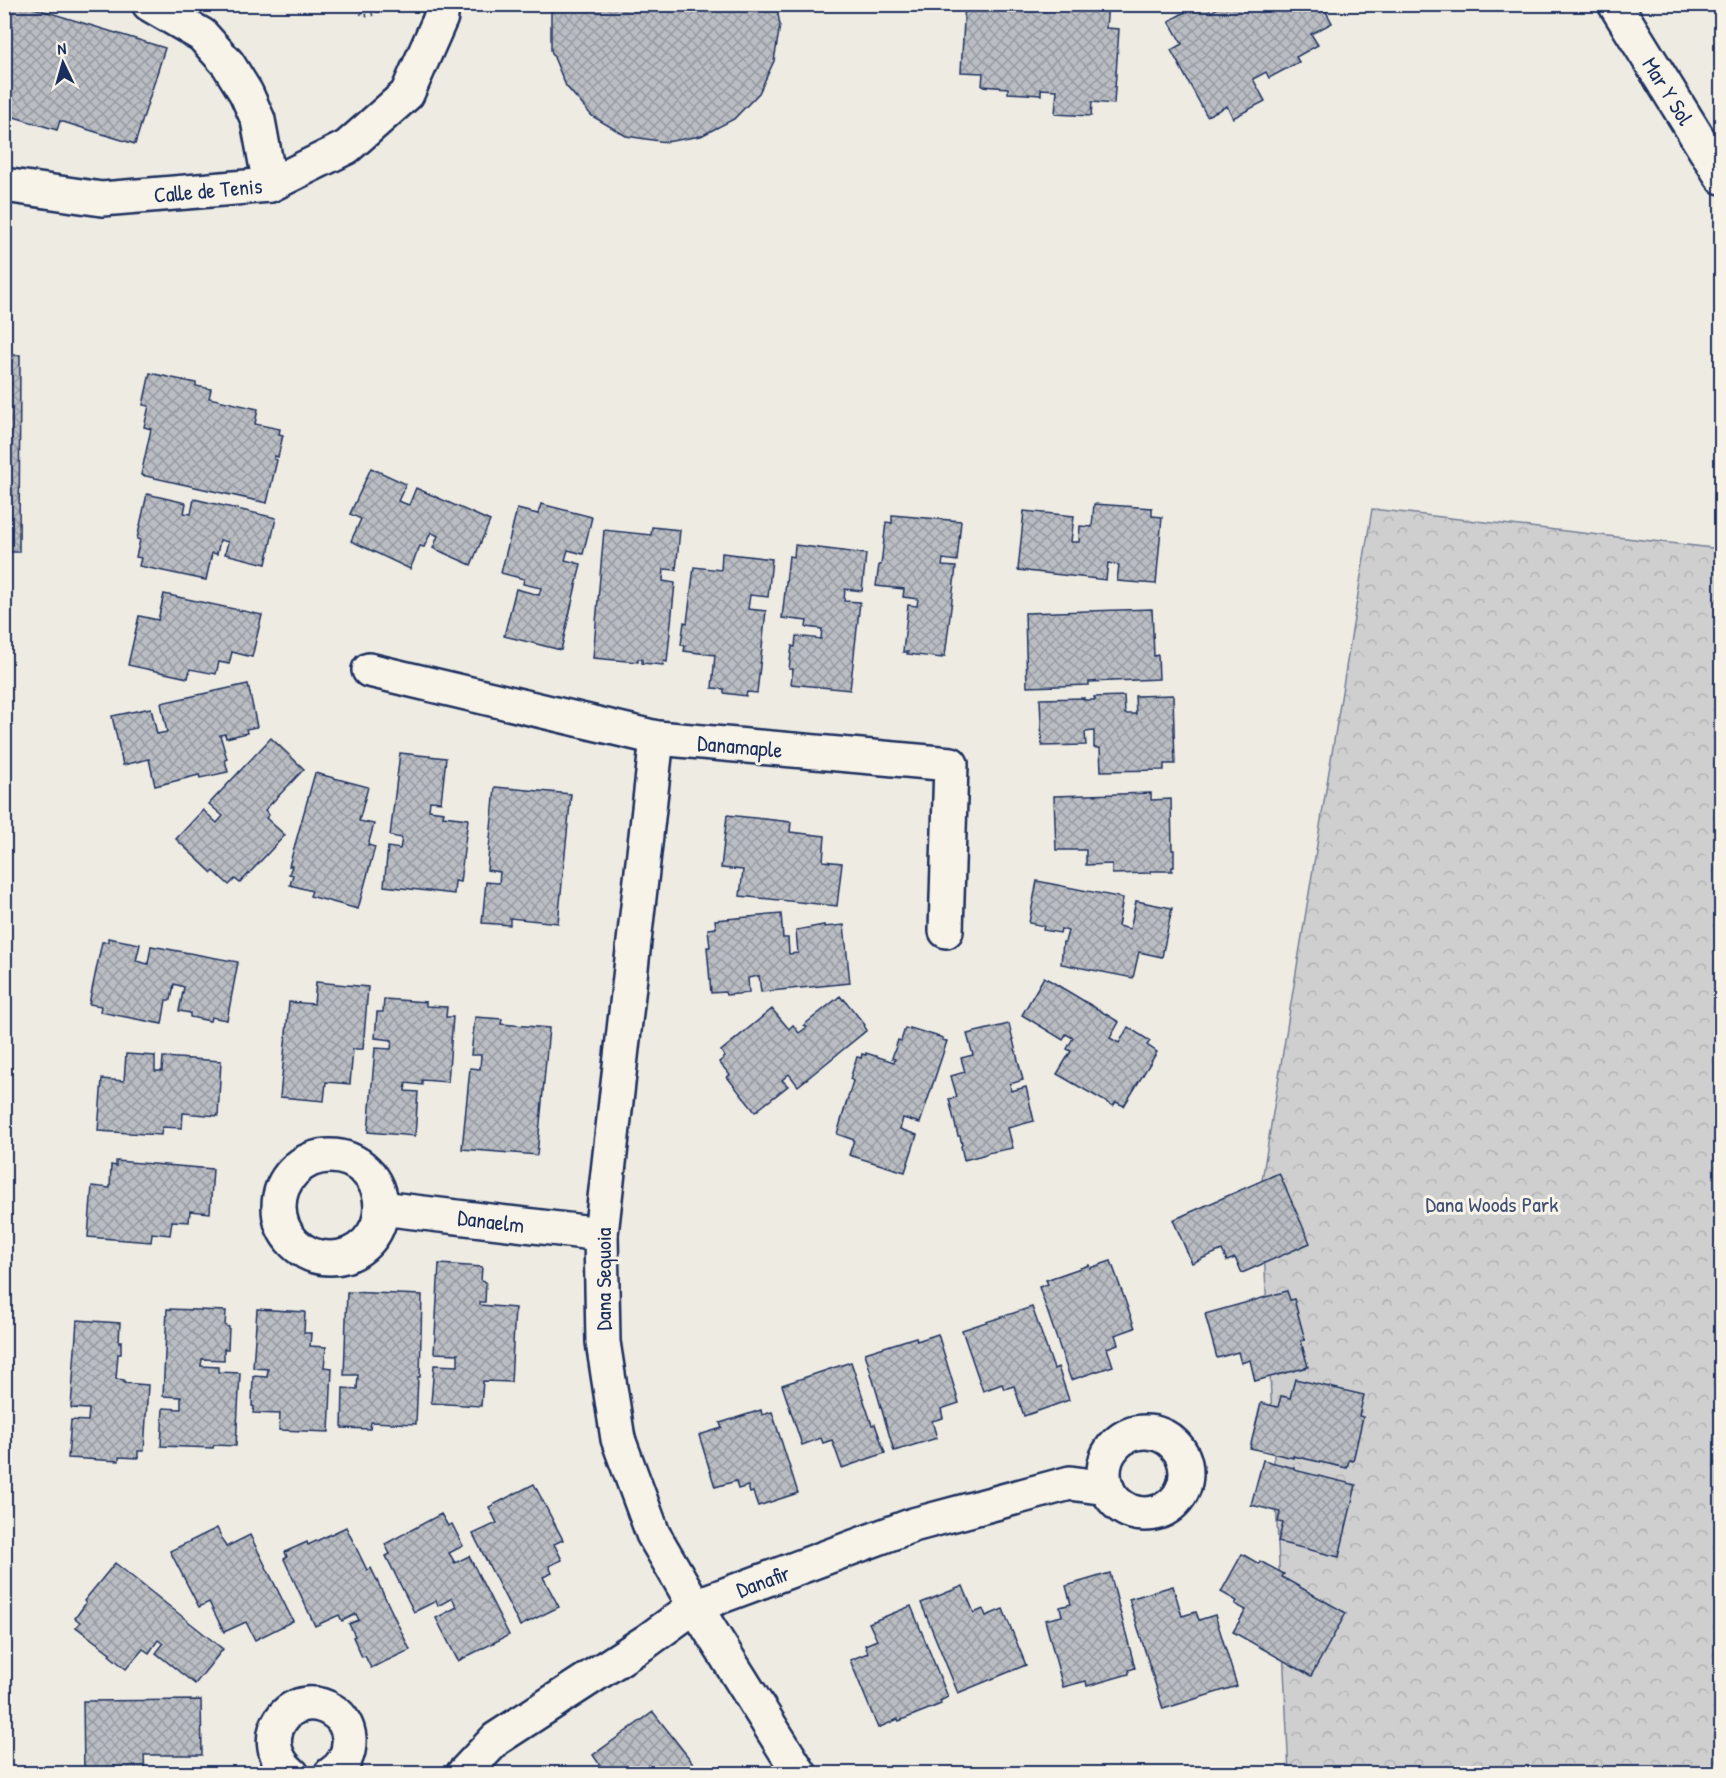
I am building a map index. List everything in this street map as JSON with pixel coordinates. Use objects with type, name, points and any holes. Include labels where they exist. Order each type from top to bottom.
[{"type":"street","points":[[149,4],[202,35],[228,64],[246,93],[258,120],[270,185]]},
{"type":"street","name":"Mar Y Sol","points":[[1615,4],[1722,177]]},
{"type":"street","name":"Calle de Tenis","points":[[4,185],[102,200],[270,185],[347,147],[407,94],[441,11]]},
{"type":"street","name":"Danamaple","points":[[369,670],[657,738],[951,764],[946,931]]},
{"type":"street","name":"Dana Sequoia","points":[[657,738],[602,1234],[603,1342],[618,1439],[653,1534],[695,1606],[800,1773]]},
{"type":"street","name":"Danaelm","points":[[381,1208],[602,1234]]},
{"type":"street","name":"Danafir","points":[[463,1773],[496,1739],[647,1641],[695,1606],[914,1525],[1070,1483],[1107,1488]]},
{"type":"street","points":[[292,1773],[282,1765],[276,1755],[273,1743],[275,1731],[280,1720],[289,1710],[307,1704],[326,1707],[337,1713],[345,1723],[349,1735],[349,1748],[345,1761],[335,1772]]},
{"type":"path","points":[[353,4],[364,16],[377,13],[379,4]]},
{"type":"green space","name":"Dana Woods Park","points":[[1372,509],[1721,549],[1721,1773],[1289,1774],[1261,1186]]},
{"type":"building","points":[[4,4],[21,4],[165,48],[135,144],[60,121],[57,130],[4,114]]},
{"type":"building","points":[[553,4],[776,4],[780,25],[774,61],[759,93],[734,119],[701,136],[666,142],[626,136],[592,116],[566,86],[551,50]]},
{"type":"building","points":[[965,4],[1056,4],[1055,9],[1065,10],[1066,4],[1108,4],[1106,28],[1119,29],[1114,104],[1092,102],[1091,116],[1055,114],[1057,90],[1041,89],[1041,95],[1008,93],[1008,88],[982,86],[983,73],[961,72]]},
{"type":"building","points":[[1199,4],[1207,4],[1211,12],[1220,7],[1219,4],[1322,4],[1332,23],[1311,34],[1318,45],[1296,57],[1299,62],[1269,78],[1266,72],[1253,79],[1265,101],[1233,118],[1227,106],[1207,116],[1171,50],[1182,44],[1169,21]]},
{"type":"building","points":[[4,355],[20,355],[19,552],[4,552]]},
{"type":"building","points":[[150,373],[196,383],[196,386],[211,389],[209,398],[258,409],[255,424],[280,429],[279,434],[283,435],[278,457],[274,456],[277,460],[267,503],[141,475],[151,429],[144,427],[149,406],[143,405]]},
{"type":"building","points":[[371,468],[406,484],[398,501],[409,505],[416,488],[490,521],[471,565],[433,548],[438,536],[431,532],[424,547],[420,546],[410,569],[351,541],[361,519],[350,514]]},
{"type":"building","points":[[147,494],[186,503],[184,513],[191,514],[194,499],[276,518],[266,564],[225,554],[228,542],[220,540],[217,554],[212,553],[206,580],[139,566],[141,558],[136,557],[140,540],[137,539]]},
{"type":"building","points":[[541,504],[592,517],[583,554],[568,550],[565,560],[581,564],[561,650],[504,636],[516,589],[539,595],[541,588],[523,584],[524,579],[501,573],[517,509],[538,514]]},
{"type":"building","points":[[1094,504],[1152,508],[1152,516],[1162,517],[1156,584],[1117,581],[1119,565],[1108,563],[1106,580],[1018,570],[1024,511],[1074,516],[1071,542],[1079,542],[1080,526],[1092,527]]},
{"type":"building","points":[[892,515],[961,521],[957,561],[943,559],[942,566],[956,567],[945,656],[942,658],[903,652],[908,605],[917,606],[918,599],[903,597],[904,589],[876,586],[886,522],[892,523]]},
{"type":"building","points":[[652,527],[680,530],[676,570],[664,569],[663,581],[675,583],[667,662],[664,661],[663,665],[642,663],[642,659],[638,659],[638,662],[593,658],[604,530],[651,535]]},
{"type":"building","points":[[795,545],[866,554],[862,591],[845,589],[844,601],[860,602],[850,690],[791,684],[793,669],[789,669],[792,646],[795,647],[796,636],[821,639],[822,629],[806,627],[807,621],[782,618],[789,556],[794,557]]},
{"type":"building","points":[[722,553],[772,559],[768,597],[750,595],[748,609],[766,611],[757,693],[747,692],[746,696],[724,693],[724,689],[712,688],[715,655],[684,651],[685,646],[681,645],[684,622],[687,623],[694,567],[721,570]]},
{"type":"building","points":[[164,594],[262,615],[252,657],[232,652],[229,664],[219,662],[216,674],[190,669],[188,678],[128,665],[139,616],[158,620]]},
{"type":"building","points":[[1152,609],[1154,656],[1158,655],[1159,679],[1027,687],[1025,613]]},
{"type":"building","points":[[248,684],[257,727],[246,729],[247,733],[226,738],[225,734],[220,735],[228,772],[200,778],[199,775],[155,786],[149,759],[123,765],[112,716],[151,708],[157,734],[167,732],[161,703]]},
{"type":"building","points":[[1173,695],[1175,764],[1164,764],[1164,770],[1101,771],[1100,748],[1094,748],[1094,731],[1085,732],[1086,745],[1042,746],[1040,699],[1095,700],[1094,697],[1124,696],[1125,714],[1136,714],[1135,696]]},
{"type":"building","points":[[271,738],[304,769],[265,810],[269,815],[266,818],[285,835],[240,883],[235,879],[229,885],[214,871],[212,873],[176,839],[203,810],[217,823],[223,816],[209,804]]},
{"type":"building","points":[[400,753],[446,758],[441,802],[430,801],[429,810],[444,812],[443,816],[468,819],[460,882],[455,881],[454,894],[384,886],[388,847],[400,849],[402,838],[390,836]]},
{"type":"building","points":[[315,773],[368,787],[359,821],[374,824],[368,845],[375,847],[358,909],[310,896],[312,891],[290,885],[293,875],[289,874],[292,866],[289,866]]},
{"type":"building","points":[[495,787],[571,794],[558,923],[510,918],[510,925],[482,923],[486,882],[499,883],[500,872],[487,870]]},
{"type":"building","points":[[1151,793],[1151,800],[1171,799],[1172,850],[1174,850],[1172,871],[1112,874],[1112,864],[1086,865],[1086,850],[1056,850],[1054,796]]},
{"type":"building","points":[[727,815],[791,822],[790,832],[825,836],[823,861],[842,863],[837,906],[740,896],[743,870],[721,868]]},
{"type":"building","points":[[1037,881],[1123,898],[1118,926],[1130,929],[1136,901],[1172,908],[1162,957],[1139,952],[1133,978],[1061,964],[1063,942],[1065,942],[1068,931],[1061,929],[1060,933],[1043,930],[1044,926],[1029,923]]},
{"type":"building","points":[[781,914],[783,938],[788,938],[789,954],[798,953],[796,930],[824,925],[824,927],[844,925],[850,983],[761,992],[759,976],[748,978],[749,993],[726,995],[725,992],[711,993],[707,947],[710,947],[708,929],[716,928],[715,920]]},
{"type":"building","points":[[108,938],[140,944],[136,961],[148,964],[151,946],[238,962],[227,1020],[211,1017],[210,1021],[190,1017],[190,1013],[179,1011],[184,987],[174,984],[171,1000],[166,1000],[162,1024],[100,1012],[101,1006],[89,1004],[102,942],[108,942]]},
{"type":"building","points":[[1044,977],[1119,1022],[1110,1038],[1119,1043],[1128,1027],[1150,1041],[1147,1045],[1157,1052],[1124,1106],[1116,1102],[1113,1106],[1057,1074],[1071,1051],[1067,1049],[1073,1038],[1066,1034],[1063,1040],[1022,1015]]},
{"type":"building","points":[[316,982],[368,987],[363,1049],[353,1049],[350,1084],[326,1082],[324,1101],[280,1097],[289,1002],[314,1004]]},
{"type":"building","points":[[840,996],[867,1030],[798,1086],[789,1074],[782,1080],[788,1086],[755,1112],[727,1077],[730,1075],[719,1062],[725,1057],[721,1051],[772,1009],[789,1029],[793,1025],[799,1033],[807,1027],[804,1025]]},
{"type":"building","points":[[384,999],[426,1002],[426,1006],[447,1007],[446,1017],[453,1017],[448,1082],[422,1080],[422,1085],[406,1083],[405,1091],[418,1092],[415,1136],[368,1132],[375,1048],[391,1049],[392,1040],[375,1038],[377,1012],[383,1012]]},
{"type":"building","points":[[475,1017],[502,1019],[501,1024],[549,1028],[537,1155],[462,1149],[470,1068],[480,1069],[481,1055],[471,1055]]},
{"type":"building","points":[[1009,1024],[1023,1080],[1010,1084],[1011,1091],[1026,1087],[1034,1121],[1008,1128],[1013,1148],[964,1160],[960,1136],[958,1136],[949,1099],[957,1097],[951,1076],[965,1072],[961,1058],[973,1055],[967,1034]]},
{"type":"building","points":[[905,1028],[947,1041],[920,1123],[903,1118],[900,1129],[917,1135],[905,1172],[849,1155],[854,1140],[837,1134],[853,1081],[850,1079],[857,1057],[861,1058],[862,1054],[866,1055],[866,1053],[894,1062],[895,1059],[892,1058]]},
{"type":"building","points":[[126,1054],[155,1056],[155,1071],[162,1071],[163,1057],[221,1061],[218,1116],[183,1113],[182,1128],[162,1127],[161,1135],[98,1131],[102,1079],[124,1081]]},
{"type":"building","points":[[116,1161],[213,1169],[210,1213],[190,1211],[189,1222],[172,1221],[170,1235],[152,1233],[151,1242],[88,1237],[92,1186],[110,1188],[111,1165],[116,1166]]},
{"type":"building","points":[[1279,1173],[1310,1243],[1242,1273],[1235,1258],[1227,1261],[1222,1250],[1192,1263],[1173,1220]]},
{"type":"building","points":[[1111,1261],[1135,1328],[1115,1335],[1118,1344],[1107,1348],[1113,1366],[1071,1380],[1039,1287],[1048,1284],[1046,1280],[1089,1265],[1090,1268]]},
{"type":"building","points":[[439,1264],[482,1267],[481,1281],[486,1282],[485,1302],[480,1302],[480,1305],[515,1308],[511,1382],[483,1381],[481,1406],[431,1403],[434,1365],[458,1366],[458,1354],[434,1353]]},
{"type":"building","points":[[1287,1291],[1290,1300],[1294,1299],[1305,1340],[1301,1341],[1308,1367],[1255,1381],[1250,1360],[1241,1363],[1238,1352],[1217,1358],[1205,1314]]},
{"type":"building","points":[[347,1292],[422,1295],[420,1377],[418,1377],[416,1424],[371,1422],[370,1429],[342,1428],[343,1388],[357,1389],[358,1375],[344,1375]]},
{"type":"building","points":[[1032,1307],[1054,1369],[1058,1367],[1069,1400],[1024,1416],[1014,1386],[1004,1389],[1002,1384],[983,1391],[962,1330]]},
{"type":"building","points":[[167,1309],[226,1311],[225,1326],[229,1327],[228,1349],[224,1349],[224,1360],[202,1359],[201,1366],[218,1367],[218,1372],[240,1373],[236,1446],[214,1445],[213,1448],[161,1446],[163,1408],[181,1409],[181,1397],[163,1396]]},
{"type":"building","points":[[257,1309],[305,1312],[304,1333],[311,1333],[310,1346],[326,1347],[324,1367],[332,1368],[329,1432],[279,1430],[280,1414],[253,1413],[253,1376],[267,1377],[268,1369],[253,1368]]},
{"type":"building","points":[[77,1320],[120,1323],[121,1354],[118,1354],[116,1379],[124,1380],[124,1383],[148,1385],[144,1451],[138,1451],[138,1458],[119,1457],[119,1461],[68,1458],[71,1420],[88,1421],[89,1409],[71,1408]]},
{"type":"building","points":[[938,1334],[959,1403],[941,1409],[943,1418],[932,1421],[937,1438],[894,1451],[865,1353],[916,1337],[917,1341]]},
{"type":"building","points":[[851,1362],[872,1425],[875,1424],[885,1453],[842,1468],[832,1440],[823,1443],[821,1438],[802,1445],[782,1385]]},
{"type":"building","points":[[1295,1379],[1364,1395],[1359,1416],[1363,1417],[1353,1461],[1349,1460],[1347,1468],[1250,1448],[1261,1403],[1278,1407],[1281,1396],[1290,1398]]},
{"type":"building","points":[[761,1410],[762,1415],[772,1412],[798,1493],[758,1506],[748,1486],[738,1489],[736,1481],[715,1487],[699,1435],[722,1428],[720,1423]]},
{"type":"building","points":[[1263,1460],[1356,1485],[1339,1557],[1278,1542],[1283,1523],[1278,1522],[1280,1512],[1251,1505]]},
{"type":"building","points":[[534,1484],[563,1540],[554,1544],[562,1560],[549,1566],[552,1573],[543,1577],[559,1607],[520,1626],[473,1534],[497,1523],[489,1507]]},
{"type":"building","points":[[441,1514],[448,1526],[452,1524],[463,1546],[449,1553],[455,1563],[469,1556],[509,1635],[458,1661],[436,1618],[457,1607],[452,1598],[438,1606],[436,1601],[414,1612],[386,1556],[390,1554],[385,1544]]},
{"type":"building","points":[[346,1527],[367,1570],[371,1568],[410,1650],[371,1668],[365,1656],[362,1657],[349,1624],[359,1620],[356,1614],[342,1621],[339,1615],[315,1626],[284,1559],[287,1557],[285,1552],[307,1542],[308,1545]]},
{"type":"building","points":[[217,1528],[226,1547],[250,1535],[293,1621],[255,1640],[246,1622],[224,1632],[209,1602],[199,1607],[170,1551]]},
{"type":"building","points":[[1242,1554],[1284,1574],[1282,1577],[1346,1613],[1311,1676],[1233,1632],[1246,1610],[1235,1604],[1237,1601],[1221,1592]]},
{"type":"building","points":[[115,1563],[223,1649],[195,1684],[156,1653],[163,1644],[158,1640],[149,1653],[143,1649],[126,1669],[109,1655],[110,1653],[76,1627],[80,1622],[75,1618],[86,1603],[84,1601]]},
{"type":"building","points":[[1110,1573],[1135,1668],[1129,1670],[1129,1674],[1087,1686],[1086,1681],[1063,1687],[1045,1620],[1062,1616],[1060,1607],[1071,1604],[1066,1586]]},
{"type":"building","points":[[963,1586],[974,1613],[983,1609],[986,1616],[1003,1609],[1026,1665],[958,1693],[921,1603]]},
{"type":"building","points":[[1173,1586],[1182,1616],[1196,1612],[1199,1620],[1215,1615],[1237,1686],[1163,1709],[1129,1599]]},
{"type":"building","points":[[911,1606],[948,1697],[940,1701],[941,1704],[878,1728],[850,1660],[868,1653],[865,1645],[877,1640],[869,1623]]},
{"type":"building","points":[[201,1700],[202,1755],[144,1755],[145,1774],[84,1774],[83,1701]]},
{"type":"building","points":[[653,1712],[700,1772],[606,1774],[593,1755]]}]
